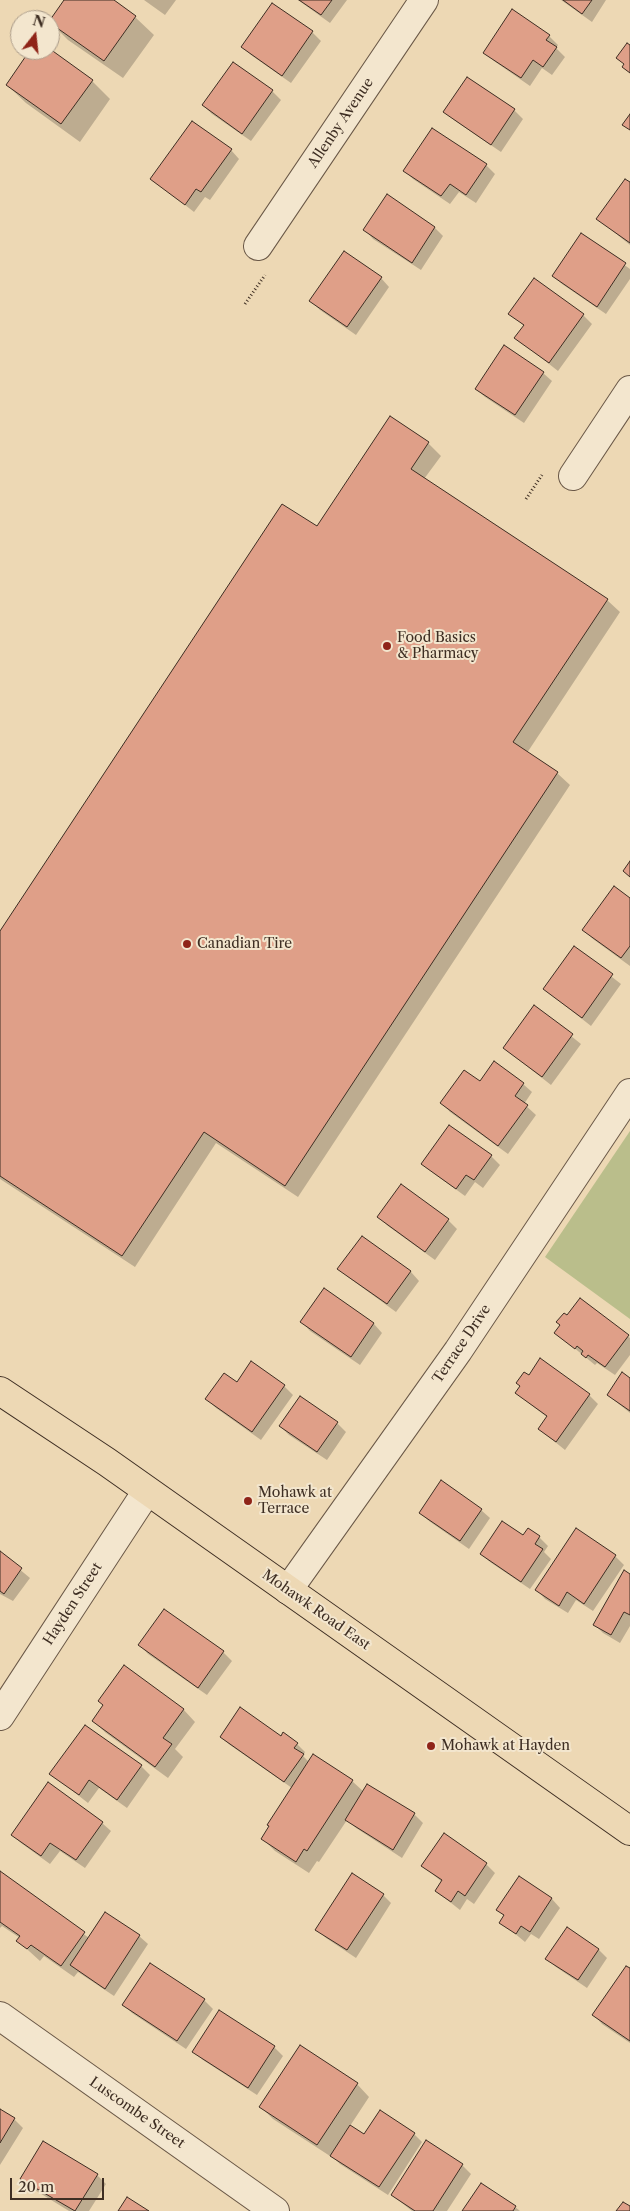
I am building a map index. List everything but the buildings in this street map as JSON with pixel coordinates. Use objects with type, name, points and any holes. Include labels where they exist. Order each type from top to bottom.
[{"type":"main road","name":"Mohawk Road East","points":[[0,1391],[147,1491],[630,1831]]},
{"type":"street","name":"Allenby Avenue","points":[[258,246],[424,0]]},
{"type":"street","points":[[573,476],[630,390]]},
{"type":"street","name":"Terrace Drive","points":[[288,1590],[458,1351],[630,1093]]},
{"type":"street","name":"Hayden Street","points":[[0,1716],[147,1491]]},
{"type":"street","name":"Luscombe Street","points":[[0,2016],[275,2211]]},
{"type":"path","points":[[245,304],[262,279]]},
{"type":"green space","points":[[630,1131],[630,1319],[545,1257]]},
{"type":"place","name":"Food Basics & Pharmacy","points":[[387,646]]},
{"type":"place","name":"Canadian Tire","points":[[187,944]]},
{"type":"place","name":"Mohawk at Terrace","points":[[248,1501]]},
{"type":"place","name":"Mohawk at Hayden","points":[[431,1746]]}]
